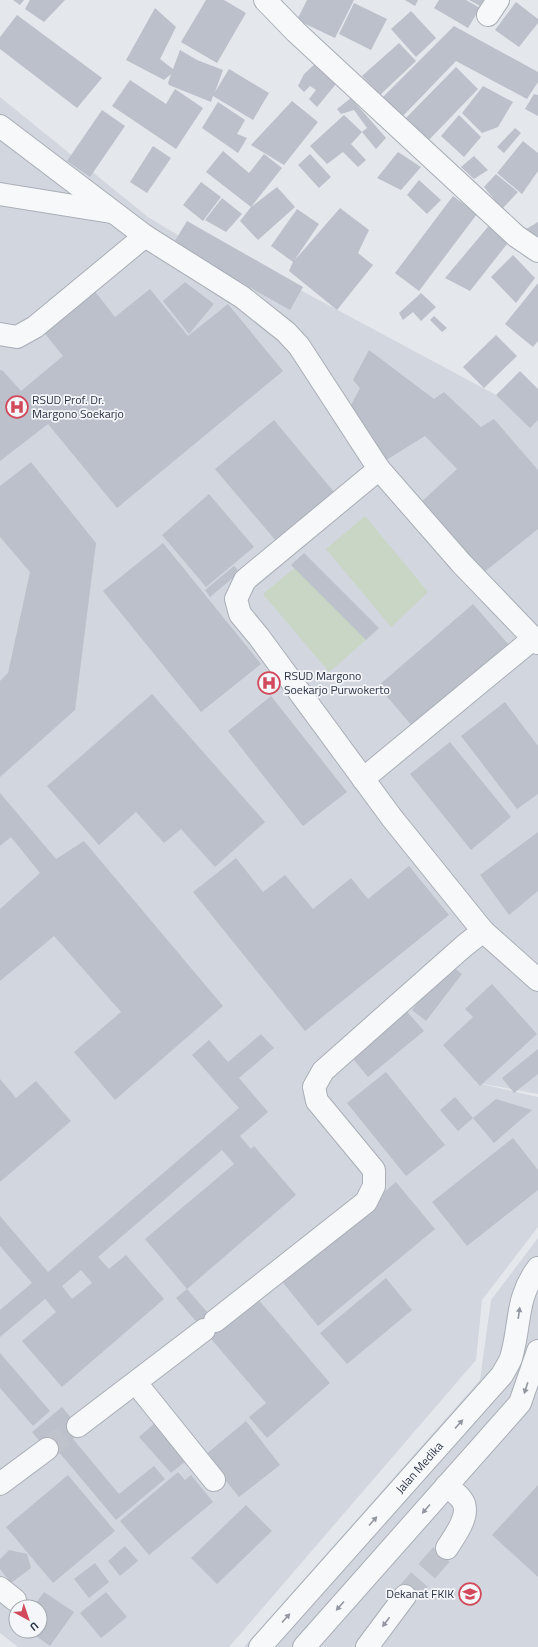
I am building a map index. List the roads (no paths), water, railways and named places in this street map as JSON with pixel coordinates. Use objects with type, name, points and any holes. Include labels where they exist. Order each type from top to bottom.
[{"type":"street","points":[[265,0],[296,32],[511,230],[538,251]]},
{"type":"street","points":[[0,126],[145,236],[242,297],[286,332],[299,346],[379,469],[462,564],[536,641],[363,779]]},
{"type":"street","points":[[0,194],[115,213]]},
{"type":"street","points":[[0,334],[17,337],[36,327],[145,236]]},
{"type":"street","points":[[379,469],[245,580],[236,598],[240,614],[259,637],[392,818],[483,931],[538,980]]},
{"type":"street","points":[[78,1426],[210,1326],[366,1202],[374,1186],[374,1170],[317,1102],[314,1087],[323,1071],[458,951],[483,931]]},
{"type":"street","name":"Jalan Medika","points":[[260,1647],[502,1375],[510,1359],[515,1340],[520,1303],[530,1278],[538,1268]]},
{"type":"street","points":[[515,1340],[538,1346]]},
{"type":"street","points":[[306,1646],[520,1403],[538,1351]]},
{"type":"street","points":[[136,1383],[214,1480]]},
{"type":"street","points":[[0,1484],[47,1449]]},
{"type":"street","points":[[446,1486],[463,1501],[465,1508],[464,1518],[447,1548]]},
{"type":"street","points":[[367,1647],[405,1596]]},
{"type":"tunnel","points":[[47,1449],[78,1426]]},
{"type":"tunnel","points":[[405,1596],[447,1548]]},
{"type":"place","name":"RSUD Prof. Dr. Margono Soekarjo","points":[[17,407]]},
{"type":"place","name":"RSUD Margono Soekarjo Purwokerto","points":[[269,683]]},
{"type":"place","name":"Dekanat FKIK","points":[[470,1594]]}]
